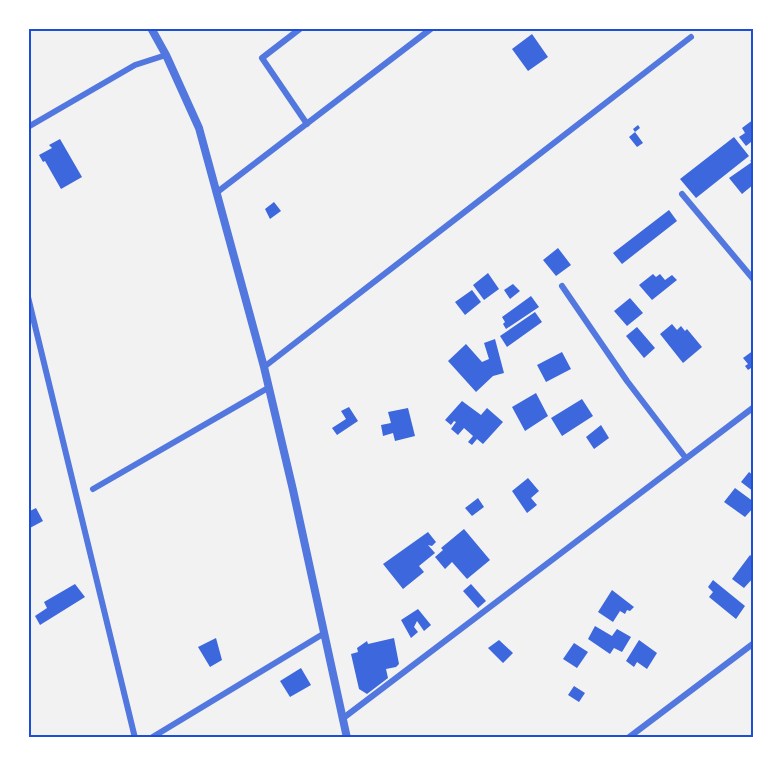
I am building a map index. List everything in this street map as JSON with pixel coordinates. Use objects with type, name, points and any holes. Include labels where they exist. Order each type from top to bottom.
[{"type":"street","points":[[151,28],[166,55],[199,128],[264,367],[347,738]]},
{"type":"street","points":[[301,28],[262,58],[307,124]]},
{"type":"street","points":[[216,193],[432,28]]},
{"type":"street","points":[[264,367],[692,36]]},
{"type":"street","points":[[28,127],[135,65],[166,55]]},
{"type":"street","points":[[682,194],[753,280]]},
{"type":"street","points":[[562,286],[627,381],[685,457]]},
{"type":"street","points":[[28,297],[135,738]]},
{"type":"street","points":[[93,489],[268,388]]},
{"type":"street","points":[[342,719],[753,407]]},
{"type":"street","points":[[151,738],[323,634]]},
{"type":"street","points":[[628,738],[753,643]]},
{"type":"building","points":[[532,34],[548,57],[528,71],[512,49]]},
{"type":"building","points":[[754,119],[754,144],[751,142],[746,146],[739,137],[745,133],[742,128]]},
{"type":"building","points":[[638,125],[640,128],[635,132],[633,129]]},
{"type":"building","points":[[635,132],[643,143],[637,147],[629,137]]},
{"type":"building","points":[[734,137],[749,156],[696,198],[680,179]]},
{"type":"building","points":[[60,139],[82,177],[61,189],[39,155],[52,148],[49,145]]},
{"type":"building","points":[[754,158],[754,184],[742,194],[729,178],[752,162],[750,161]]},
{"type":"building","points":[[274,202],[281,211],[270,219],[265,209]]},
{"type":"building","points":[[669,210],[677,221],[622,264],[613,253]]},
{"type":"building","points":[[558,248],[571,265],[556,276],[543,260]]},
{"type":"building","points":[[488,273],[499,289],[484,300],[473,285]]},
{"type":"building","points":[[653,274],[656,277],[660,274],[665,280],[672,275],[677,280],[652,300],[639,285]]},
{"type":"building","points":[[513,284],[520,291],[510,299],[504,290]]},
{"type":"building","points":[[472,290],[481,302],[465,315],[455,302]]},
{"type":"building","points":[[531,296],[539,307],[506,329],[502,317]]},
{"type":"building","points":[[630,298],[643,313],[627,326],[614,311]]},
{"type":"building","points":[[535,312],[542,322],[507,347],[500,336]]},
{"type":"building","points":[[672,324],[677,330],[681,326],[685,331],[687,329],[702,347],[683,363],[660,334]]},
{"type":"building","points":[[637,327],[655,348],[644,358],[626,336]]},
{"type":"building","points":[[495,339],[504,373],[493,376],[476,392],[448,361],[466,344],[482,362],[489,359],[484,343]]},
{"type":"building","points":[[754,350],[754,372],[751,368],[748,370],[745,366],[748,364],[743,358]]},
{"type":"building","points":[[562,352],[571,369],[546,382],[537,365]]},
{"type":"building","points":[[536,393],[548,416],[525,431],[512,407]]},
{"type":"building","points":[[582,399],[593,416],[562,436],[551,418]]},
{"type":"building","points":[[462,401],[481,415],[487,408],[503,422],[483,444],[477,439],[472,445],[468,442],[473,436],[464,428],[458,435],[451,429],[456,422],[454,421],[451,425],[445,420]]},
{"type":"building","points":[[349,407],[358,421],[337,435],[332,428],[346,419],[341,411]]},
{"type":"building","points":[[408,408],[415,436],[395,441],[393,433],[383,436],[381,425],[391,423],[388,412]]},
{"type":"building","points":[[601,425],[609,438],[594,449],[586,437]]},
{"type":"building","points":[[749,472],[754,476],[754,492],[741,482]]},
{"type":"building","points":[[528,478],[539,491],[531,498],[537,505],[527,513],[512,491]]},
{"type":"building","points":[[735,488],[754,502],[754,507],[745,517],[724,502]]},
{"type":"building","points":[[478,498],[484,507],[472,516],[465,508]]},
{"type":"building","points":[[36,508],[43,521],[28,529],[28,512]]},
{"type":"building","points":[[464,529],[490,560],[467,579],[452,562],[445,569],[435,557],[443,550],[441,548]]},
{"type":"building","points":[[428,532],[436,542],[432,546],[428,545],[435,553],[419,566],[424,572],[403,589],[383,564]]},
{"type":"building","points":[[750,555],[754,558],[754,577],[744,588],[732,579]]},
{"type":"building","points":[[713,580],[745,606],[736,619],[709,597],[713,592],[708,587]]},
{"type":"building","points":[[75,584],[85,597],[40,625],[35,616],[47,608],[44,602]]},
{"type":"building","points":[[471,584],[486,601],[478,608],[463,591]]},
{"type":"building","points":[[612,590],[634,607],[630,611],[627,610],[625,614],[620,611],[613,622],[598,612]]},
{"type":"building","points":[[418,609],[431,625],[424,631],[417,621],[414,627],[418,632],[411,638],[401,620]]},
{"type":"building","points":[[595,626],[612,636],[617,629],[631,637],[622,652],[614,648],[610,654],[588,639]]},
{"type":"building","points":[[216,638],[222,660],[210,667],[198,647]]},
{"type":"building","points":[[394,638],[399,664],[386,669],[388,678],[367,694],[359,689],[351,654],[358,652],[357,648],[367,641],[368,644]]},
{"type":"building","points":[[499,640],[513,653],[503,663],[488,648]]},
{"type":"building","points":[[639,640],[657,653],[647,669],[637,662],[634,667],[626,661]]},
{"type":"building","points":[[574,643],[588,652],[577,668],[563,659]]},
{"type":"building","points":[[301,668],[311,685],[290,697],[280,681]]},
{"type":"building","points":[[574,686],[585,693],[579,702],[568,695]]}]
